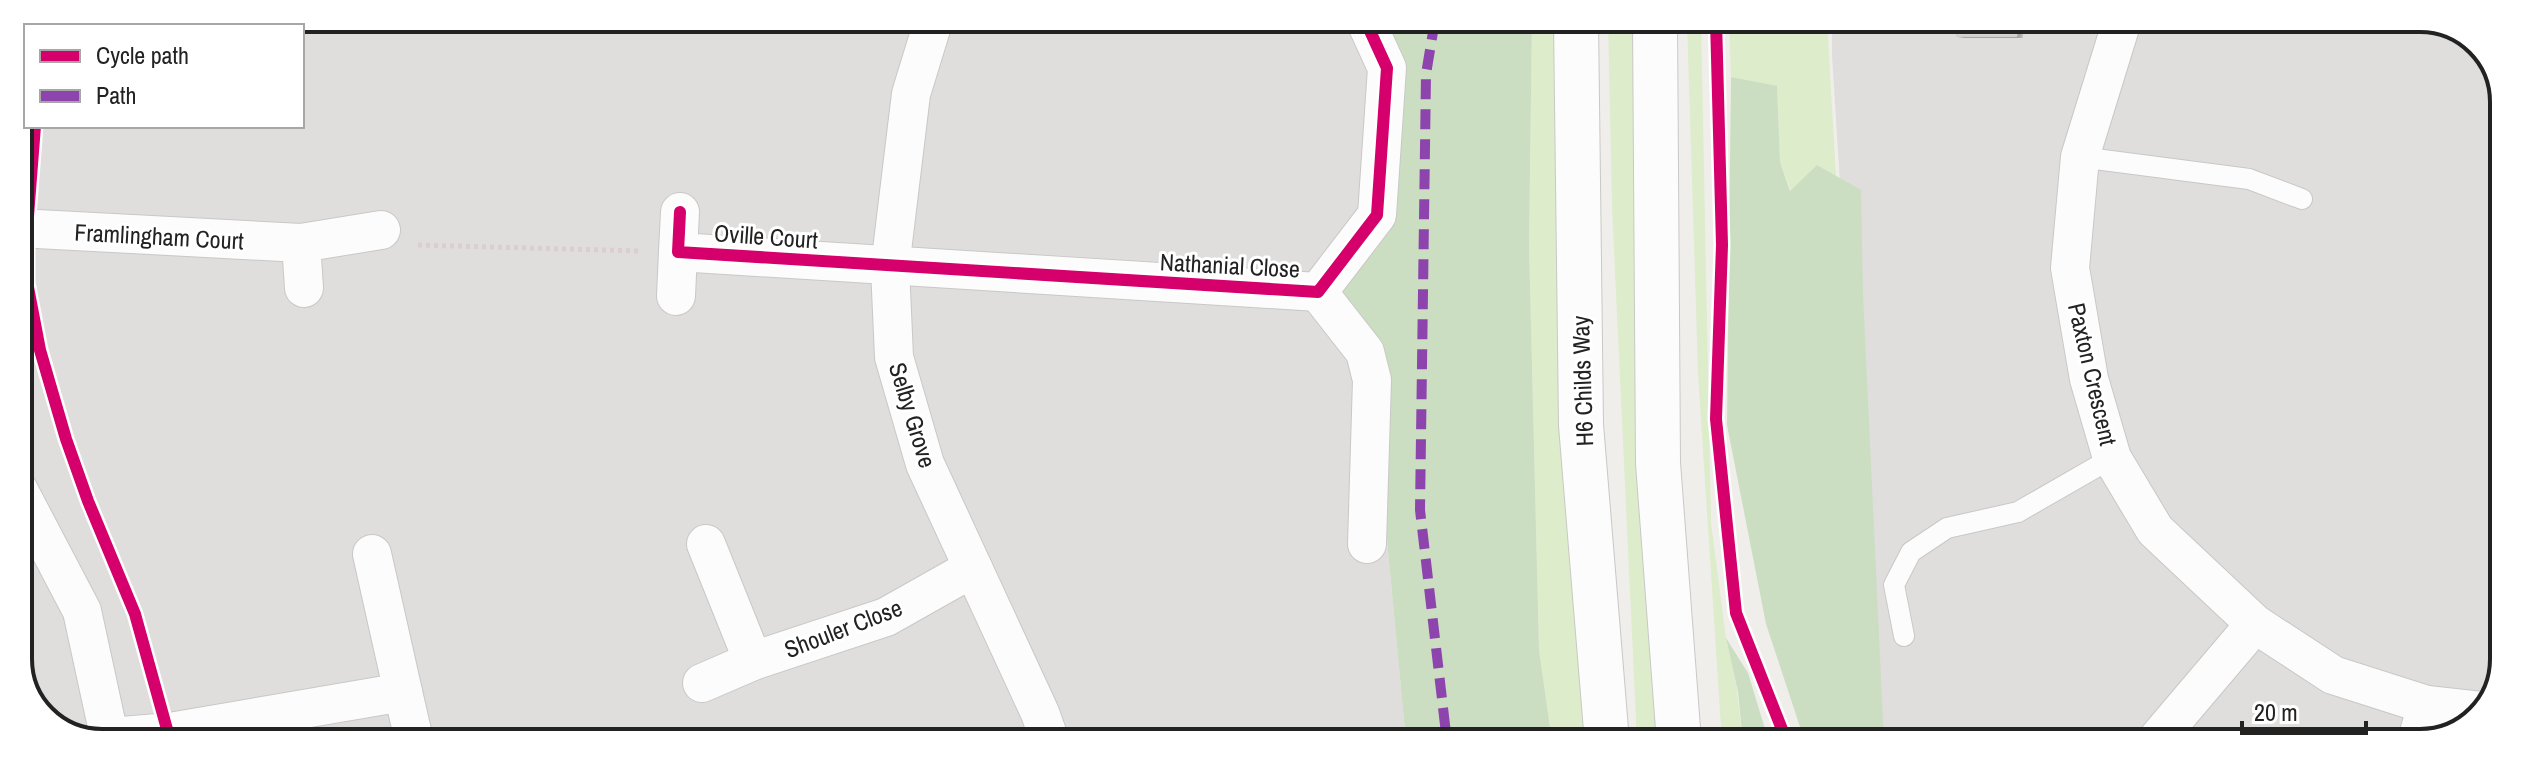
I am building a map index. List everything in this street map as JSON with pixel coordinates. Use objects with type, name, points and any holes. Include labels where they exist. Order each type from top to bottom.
[{"type":"street","name":"Selby Grove","points":[[930,32],[911,94],[890,267],[894,357],[925,464],[1046,729]]},
{"type":"street","name":"Nathanial Close","points":[[1318,292],[1377,215],[1387,68],[1370,32]]},
{"type":"street","name":"H6 Childs Way","points":[[1576,32],[1581,425],[1606,729]]},
{"type":"street","points":[[1655,32],[1658,463],[1678,729]]},
{"type":"street","name":"Paxton Crescent","points":[[2119,32],[2080,157],[2070,268],[2089,379],[2112,458],[2155,530],[2255,624],[2333,675],[2427,705],[2468,710]]},
{"type":"street","name":"Oville Court","points":[[676,296],[680,212]]},
{"type":"street","name":"Framlingham Court","points":[[32,229],[301,243],[381,230]]},
{"type":"street","points":[[301,243],[304,288]]},
{"type":"street","name":"Oville Court","points":[[678,252],[890,267]]},
{"type":"street","name":"Nathanial Close","points":[[890,267],[1318,292],[1365,352],[1372,380],[1367,544]]},
{"type":"street","points":[[32,516],[82,611],[108,729]]},
{"type":"street","name":"Shouler Close","points":[[706,544],[753,661]]},
{"type":"street","points":[[372,554],[411,729]]},
{"type":"street","name":"Shouler Close","points":[[702,683],[753,661],[886,617],[973,568]]},
{"type":"street","points":[[2166,729],[2255,624]]},
{"type":"street","points":[[187,729],[403,692]]},
{"type":"street","points":[[2420,729],[2427,705]]},
{"type":"lane","points":[[2080,157],[2249,179],[2302,199]]},
{"type":"lane","points":[[1904,636],[1894,585],[1911,552],[1947,528],[2018,512],[2112,458]]},
{"type":"path","points":[[381,230],[406,244],[678,252]]},
{"type":"shaded area","points":[[304,32],[1382,32],[1372,380],[1405,729],[102,729],[84,727],[56,712],[46,702],[33,673],[32,128],[304,128]]},
{"type":"shaded area","points":[[1832,32],[2420,32],[2451,39],[2473,56],[2485,75],[2490,97],[2490,659],[2485,686],[2463,715],[2434,728],[2420,729],[1874,729]]},
{"type":"green space","points":[[1382,32],[1532,32],[1529,244],[1539,650],[1550,729],[1405,729],[1372,380],[1318,293],[1377,215]]},
{"type":"green space","points":[[1532,32],[1576,32],[1595,729],[1550,729],[1539,650],[1529,244]]},
{"type":"green space","points":[[1608,32],[1634,32],[1661,729],[1636,729],[1612,208]]},
{"type":"green space","points":[[1687,32],[1701,32],[1711,523],[1741,729],[1721,729],[1698,374]]},
{"type":"green space","points":[[1729,32],[1828,32],[1836,176],[1817,165],[1791,191],[1780,162],[1777,87],[1731,77]]},
{"type":"green space","points":[[1731,77],[1777,86],[1780,162],[1790,191],[1817,165],[1861,190],[1883,729],[1801,729],[1766,624],[1727,425]]},
{"type":"green space","points":[[1726,638],[1748,673],[1765,729],[1742,729],[1738,692]]},
{"type":"building","points":[[1957,32],[2016,32],[2016,36],[1957,36]]},
{"type":"marked path","points":[[1433,32],[1426,74],[1420,510],[1445,729]]},
{"type":"cycle path","points":[[680,212],[678,252],[1318,292],[1377,215],[1387,68],[1370,32]]},
{"type":"cycle path","points":[[1716,32],[1722,245],[1716,419],[1736,613],[1782,729]]},
{"type":"cycle path","points":[[32,165],[35,128]]},
{"type":"cycle path","points":[[32,308],[40,350],[66,439],[135,614],[167,729]]}]
